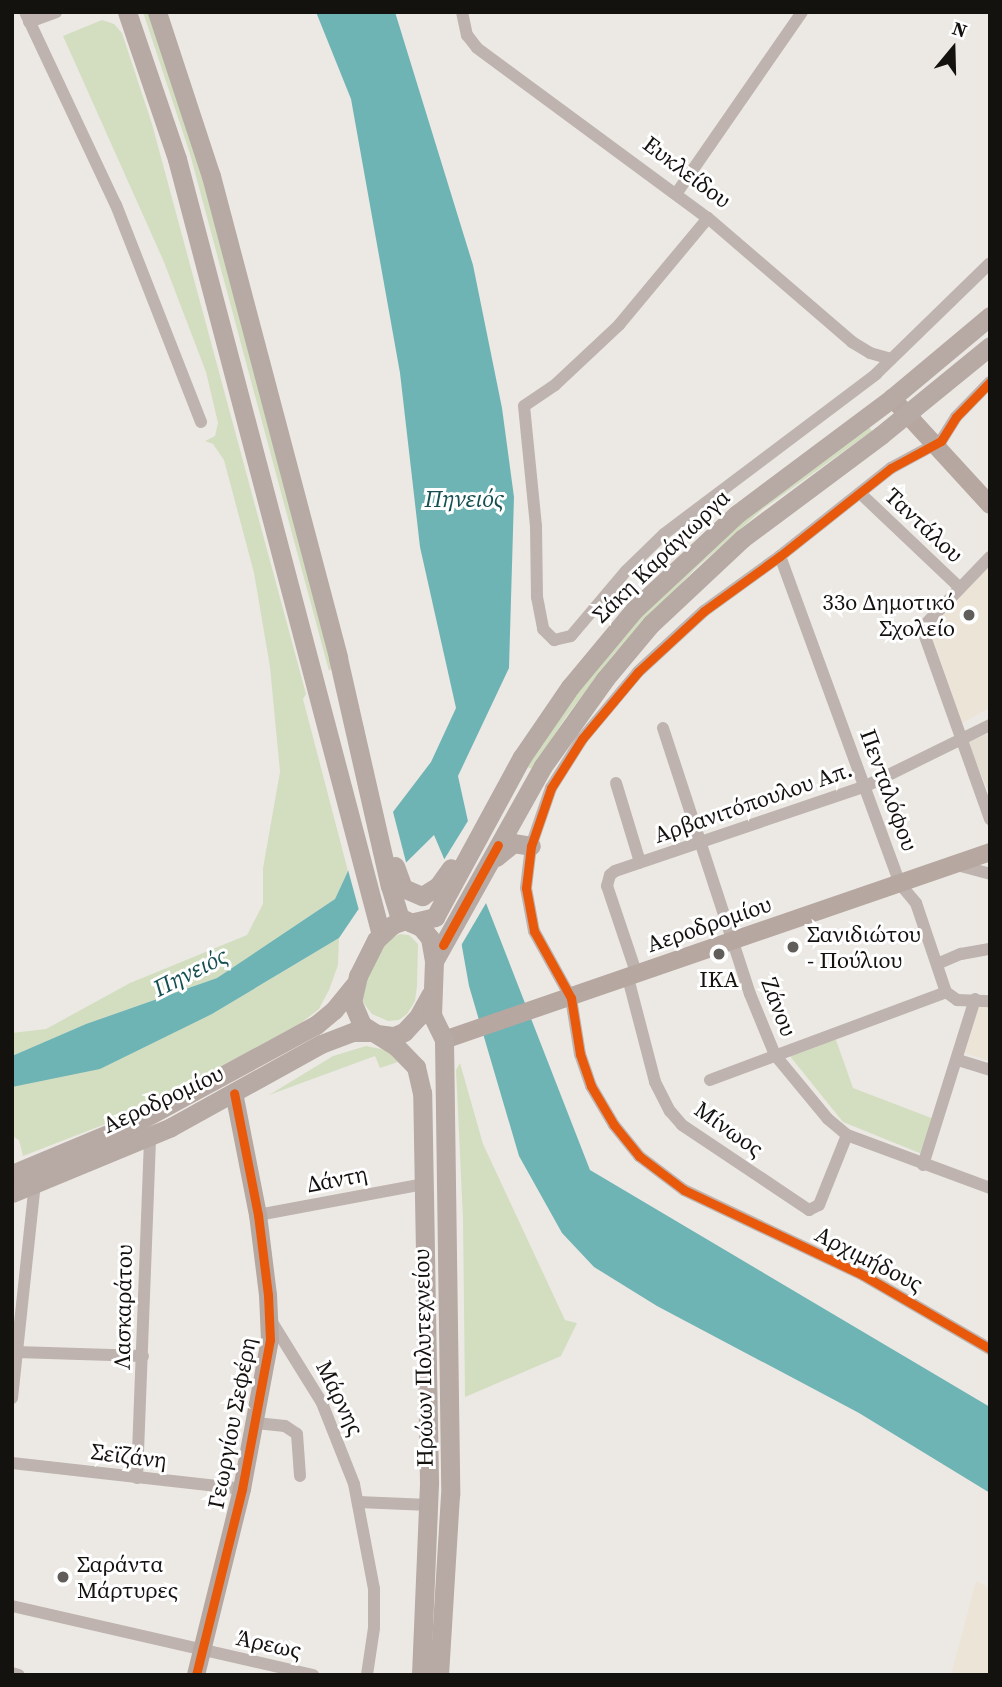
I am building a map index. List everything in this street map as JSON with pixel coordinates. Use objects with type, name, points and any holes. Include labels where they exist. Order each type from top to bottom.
[{"type":"main road","points":[[127,12],[177,159],[313,685],[381,934]]},
{"type":"main road","points":[[157,12],[211,176],[338,658],[380,844],[407,922],[428,935],[438,953],[432,990],[418,1017],[404,1032],[394,1036],[374,1033]]},
{"type":"main road","name":"Σάκη Καράγιωργα","points":[[407,922],[435,917],[491,810],[548,717],[634,610],[737,514],[892,398],[990,316]]},
{"type":"main road","name":"Σάκη Καράγιωργα","points":[[438,953],[568,728],[651,624],[743,538],[906,415],[990,346]]},
{"type":"main road","points":[[396,888],[415,895],[429,893],[442,882],[460,855],[475,842]]},
{"type":"main road","points":[[499,849],[516,842],[531,846]]},
{"type":"main road","points":[[407,922],[381,934],[355,984],[354,1010],[362,1025],[408,1058],[432,1058],[440,1050],[444,1040]]},
{"type":"main road","name":"Αεροδρομίου","points":[[12,1174],[137,1122],[316,1025],[334,1010],[355,984]]},
{"type":"main road","name":"Ηρώων Πολυτεχνείου","points":[[432,990],[433,1020],[444,1040],[450,1495],[439,1675]]},
{"type":"main road","name":"Αεροδρομίου","points":[[12,1193],[150,1136],[234,1093],[306,1050],[353,1032],[374,1033]]},
{"type":"main road","name":"Ηρώων Πολυτεχνείου","points":[[408,1058],[418,1069],[422,1093],[429,1505],[421,1675]]},
{"type":"street","points":[[56,12],[27,17],[116,205],[201,422]]},
{"type":"street","points":[[676,194],[802,12]]},
{"type":"street","name":"Ευκλείδου","points":[[462,15],[467,34],[477,48],[708,218],[852,342],[870,353],[891,359]]},
{"type":"street","points":[[708,218],[619,325],[555,385],[524,406],[536,526],[537,597],[543,629],[548,637],[563,640],[571,636],[626,572],[664,534],[863,385],[990,263]]},
{"type":"street","points":[[569,998],[537,939],[529,915],[527,888],[531,846],[546,800],[560,771],[606,709],[679,632],[902,459],[933,446],[990,383]]},
{"type":"street","points":[[892,398],[933,446],[990,505]]},
{"type":"street","name":"Ταντάλου","points":[[860,493],[960,587]]},
{"type":"street","name":"Πενταλόφου","points":[[780,556],[901,884],[916,903],[946,992]]},
{"type":"street","points":[[990,558],[922,628],[959,741],[990,819]]},
{"type":"street","name":"Αρβανιτόπουλου Απ.","points":[[632,976],[607,881],[615,872],[866,786],[990,725]]},
{"type":"street","name":"Ζάνου","points":[[663,727],[698,842],[735,941],[750,995],[775,1055],[828,1119],[847,1135],[990,1188]]},
{"type":"street","points":[[616,783],[640,862]]},
{"type":"street","name":"Αεροδρομίου","points":[[444,1040],[990,852]]},
{"type":"street","points":[[957,865],[990,874]]},
{"type":"street","points":[[937,964],[961,954],[990,948]]},
{"type":"street","name":"Μίνωος","points":[[632,976],[655,1082],[670,1111],[682,1125],[809,1210],[819,1205],[847,1135]]},
{"type":"street","points":[[710,1080],[946,992],[957,1000],[990,1001]]},
{"type":"street","name":"Αρχιμήδους","points":[[569,998],[587,1075],[622,1136],[655,1171],[726,1212],[863,1275],[990,1349]]},
{"type":"street","points":[[923,1165],[975,999]]},
{"type":"street","points":[[958,1060],[990,1070]]},
{"type":"street","name":"Γεωργίου Σεφέρη","points":[[196,1675],[242,1489],[268,1353],[270,1319],[258,1215],[234,1093]]},
{"type":"street","name":"Λασκαράτου","points":[[137,1479],[150,1136]]},
{"type":"street","points":[[12,1398],[16,1325],[35,1184]]},
{"type":"street","name":"Δάντη","points":[[258,1215],[423,1184]]},
{"type":"street","name":"Μάρνης","points":[[270,1319],[322,1404],[348,1464],[372,1567],[375,1605],[367,1675]]},
{"type":"street","points":[[16,1353],[143,1356]]},
{"type":"street","points":[[256,1423],[285,1426],[298,1434],[300,1476]]},
{"type":"street","name":"Σεϊζάνη","points":[[12,1463],[242,1489]]},
{"type":"street","points":[[358,1502],[429,1505]]},
{"type":"street","name":"Άρεως","points":[[12,1606],[313,1675]]},
{"type":"street","points":[[12,1673],[19,1675]]},
{"type":"shaded area","points":[[990,565],[990,708],[962,723],[930,630]]},
{"type":"shaded area","points":[[990,733],[990,796],[968,742]]},
{"type":"shaded area","points":[[979,1004],[990,1005],[990,1061],[965,1053]]},
{"type":"shaded area","points":[[976,1581],[990,1588],[990,1675],[951,1675]]},
{"type":"green space","points":[[143,12],[151,12],[183,105],[333,666],[329,671],[190,154]]},
{"type":"green space","points":[[102,20],[114,24],[122,33],[152,124],[306,694],[303,699],[348,871],[335,899],[217,978],[86,1024],[12,1056],[12,1033],[46,1029],[130,983],[247,935],[263,904],[263,868],[280,772],[270,667],[254,573],[224,460],[213,444],[205,441],[215,436],[218,423],[206,372],[164,262],[63,36]]},
{"type":"green space","points":[[868,426],[872,431],[763,509],[696,568],[614,654],[566,717],[532,769],[525,766],[593,670],[644,612],[722,535]]},
{"type":"green space","points":[[399,934],[409,935],[418,944],[417,986],[415,1001],[407,1014],[399,1020],[388,1021],[372,1014],[362,1001],[365,985],[384,944]]},
{"type":"green space","points":[[339,938],[338,965],[329,990],[319,1009],[301,1023],[139,1111],[23,1156],[19,1140],[12,1136],[12,1087],[212,1014]]},
{"type":"green space","points":[[835,1037],[853,1088],[934,1119],[922,1154],[843,1122],[789,1055]]},
{"type":"green space","points":[[366,1046],[386,1050],[401,1061],[380,1068],[375,1056],[269,1095],[333,1056]]},
{"type":"green space","points":[[460,1063],[483,1144],[565,1320],[577,1323],[561,1356],[465,1397],[463,1219],[456,1070]]},
{"type":"water","name":"Πηνειός","points":[[316,12],[395,12],[473,265],[502,408],[514,497],[509,668],[458,776],[486,903],[590,1170],[990,1407],[990,1493],[859,1413],[657,1306],[594,1267],[562,1233],[519,1156],[469,986],[448,868],[434,835],[358,910],[339,938],[212,1014],[100,1069],[12,1087],[12,1056],[86,1024],[217,978],[335,899],[348,871],[431,762],[456,708],[420,547],[400,373],[351,99]]},
{"type":"pier","points":[[392,808],[407,866],[360,914],[347,866]]},
{"type":"pier","points":[[471,816],[489,898],[459,949],[442,863]]},
{"type":"cycle path","points":[[990,382],[956,417],[941,441],[891,468],[780,556],[704,611],[638,672],[582,739],[551,788],[531,846],[526,888],[534,931],[571,998],[580,1054],[591,1086],[614,1125],[639,1156],[684,1190],[863,1275],[990,1349]]},
{"type":"cycle path","points":[[443,945],[498,845]]},
{"type":"cycle path","points":[[196,1675],[242,1489],[270,1340],[268,1295],[258,1215],[234,1093]]},
{"type":"place","name":"33ο Δημοτικό Σχολείο","points":[[969,615]]},
{"type":"place","name":"Σανιδιώτου - Πούλιου","points":[[793,947]]},
{"type":"place","name":"ΙΚΑ","points":[[719,954]]},
{"type":"place","name":"Σαράντα Μάρτυρες","points":[[63,1577]]}]
